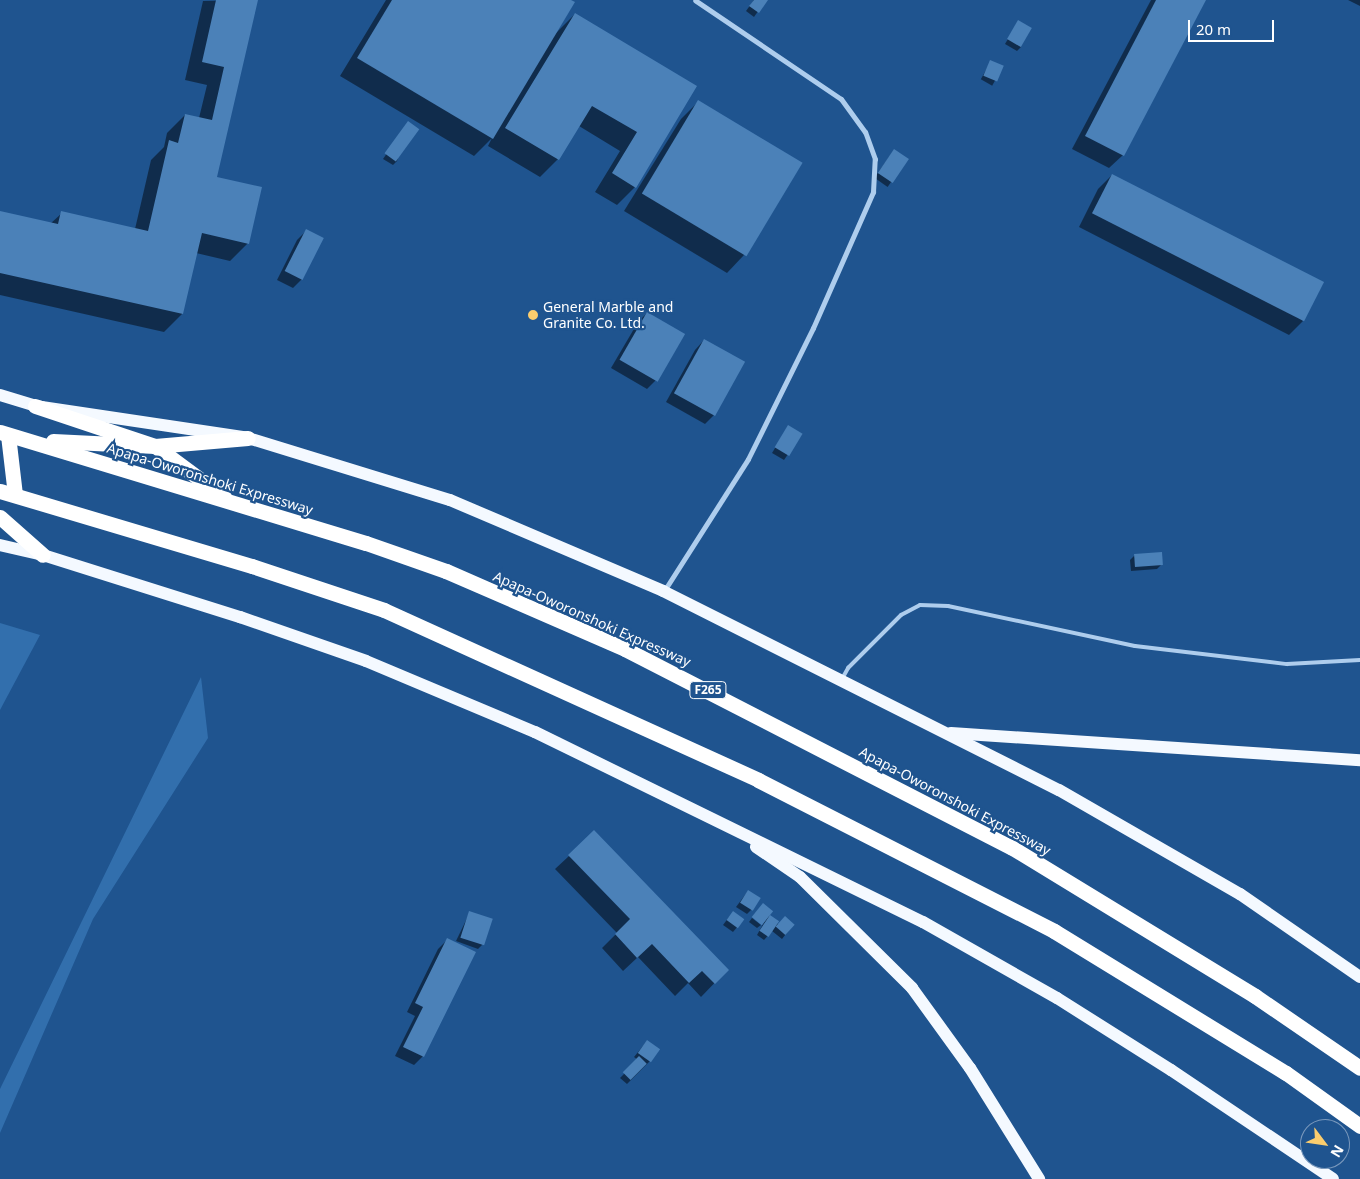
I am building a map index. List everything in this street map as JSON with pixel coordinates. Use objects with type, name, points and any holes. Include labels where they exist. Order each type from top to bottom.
[{"type":"highway","points":[[35,406],[155,446],[233,504]]},
{"type":"highway","points":[[4,434],[15,495]]},
{"type":"highway","name":"Apapa-Oworonshoki Expressway","points":[[4,434],[31,440],[233,504],[366,543],[446,571],[625,649],[767,719],[1011,847],[1255,996],[1360,1068]]},
{"type":"highway","points":[[31,440],[155,446],[248,438]]},
{"type":"highway","points":[[0,491],[51,505],[384,610],[758,780],[1054,930],[1286,1074],[1360,1126]]},
{"type":"highway","points":[[0,498],[51,505]]},
{"type":"highway","points":[[0,517],[43,555]]},
{"type":"main road","points":[[0,395],[35,406],[248,438],[450,500],[663,591],[842,678],[1059,790],[1240,894],[1360,977]]},
{"type":"main road","points":[[0,546],[43,555],[240,617],[366,661],[534,732],[923,922],[1056,998],[1171,1070],[1332,1179]]},
{"type":"main road","points":[[944,732],[1360,760]]},
{"type":"main road","points":[[723,825],[800,877],[912,988],[970,1068],[1039,1179]]},
{"type":"street","points":[[663,591],[748,459],[814,328],[873,192],[875,159],[866,132],[841,99],[695,0]]},
{"type":"lane","points":[[842,678],[848,668],[901,615],[920,605],[948,606],[1164,649],[1286,664],[1360,660]]},
{"type":"shaded area","points":[[0,623],[40,635],[0,710]]},
{"type":"shaded area","points":[[201,677],[208,738],[93,919],[0,1133],[0,1089]]},
{"type":"building","points":[[216,0],[258,0],[217,177],[262,187],[249,244],[202,233],[183,314],[0,273],[0,211],[58,224],[61,211],[148,231],[169,140],[178,143],[185,114],[212,120],[224,67],[202,62]]},
{"type":"building","points":[[392,0],[571,0],[575,2],[493,139],[357,58]]},
{"type":"building","points":[[754,0],[768,0],[759,13],[749,6]]},
{"type":"building","points":[[1156,0],[1206,0],[1124,156],[1085,136]]},
{"type":"building","points":[[575,13],[697,86],[636,188],[612,173],[637,132],[592,106],[559,160],[505,128]]},
{"type":"building","points":[[1018,20],[1032,28],[1021,47],[1007,39]]},
{"type":"building","points":[[990,60],[1004,66],[997,82],[983,76]]},
{"type":"building","points":[[698,100],[803,163],[746,256],[642,193]]},
{"type":"building","points":[[408,121],[419,129],[396,162],[384,153]]},
{"type":"building","points":[[894,149],[909,159],[893,183],[878,173]]},
{"type":"building","points":[[1112,174],[1324,282],[1304,321],[1092,213]]},
{"type":"building","points":[[306,229],[324,238],[302,280],[285,271]]},
{"type":"building","points":[[647,312],[685,334],[658,382],[620,360]]},
{"type":"building","points":[[704,339],[745,362],[715,416],[674,393]]},
{"type":"building","points":[[788,425],[803,434],[789,456],[775,447]]},
{"type":"building","points":[[1162,552],[1163,565],[1135,567],[1134,554]]},
{"type":"building","points":[[594,830],[729,970],[715,984],[702,971],[689,983],[652,944],[637,958],[615,934],[630,919],[568,855]]},
{"type":"building","points":[[748,890],[761,898],[753,911],[740,903]]},
{"type":"building","points":[[763,903],[773,911],[762,925],[752,917]]},
{"type":"building","points":[[469,911],[493,919],[484,945],[460,938]]},
{"type":"building","points":[[733,911],[744,919],[738,928],[727,920]]},
{"type":"building","points":[[770,915],[779,921],[768,937],[759,931]]},
{"type":"building","points":[[785,916],[795,925],[785,935],[776,926]]},
{"type":"building","points":[[447,938],[476,952],[424,1057],[403,1047],[423,1007],[415,1003]]},
{"type":"building","points":[[647,1040],[660,1049],[651,1062],[638,1053]]},
{"type":"building","points":[[639,1056],[647,1064],[631,1080],[623,1072]]},
{"type":"place","name":"General Marble and Granite Co. Ltd.","points":[[533,315]]}]
